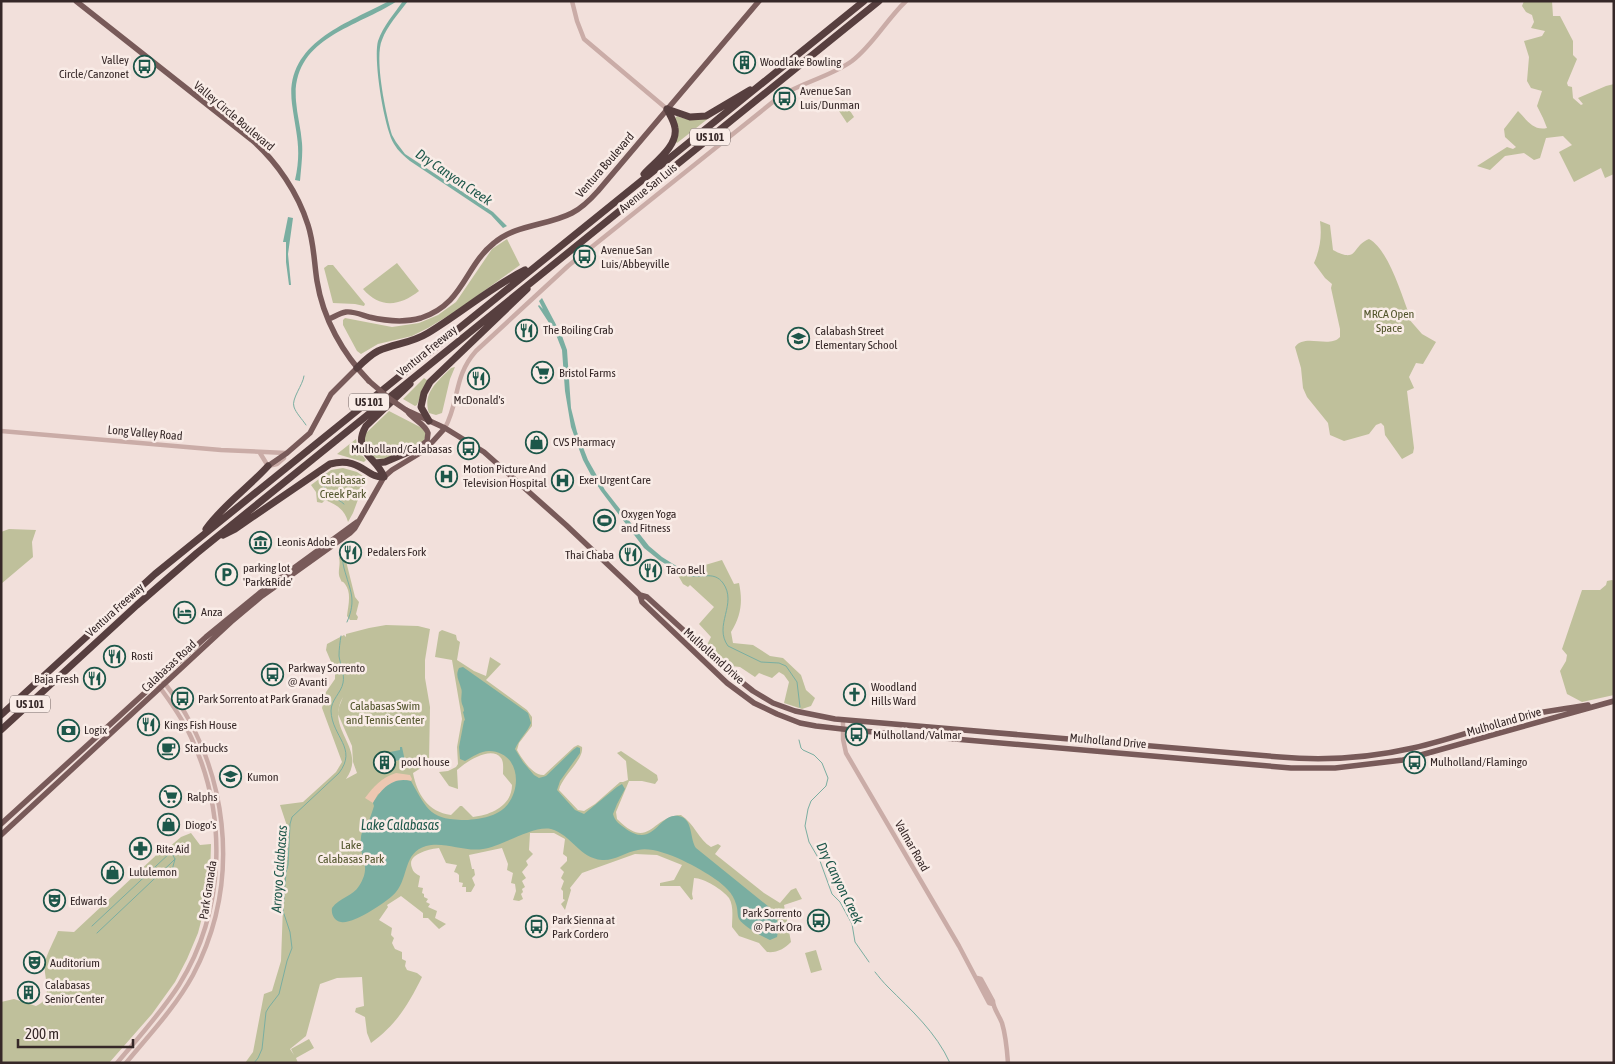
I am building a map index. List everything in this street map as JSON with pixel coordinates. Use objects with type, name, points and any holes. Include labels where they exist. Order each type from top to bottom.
[{"type":"highway","name":"Ventura Freeway","points":[[1,715],[155,574],[864,1]]},
{"type":"highway","name":"Ventura Freeway","points":[[1,730],[137,605],[212,541],[879,1]]},
{"type":"highway","points":[[667,109],[690,117],[706,116],[743,93],[760,85]]},
{"type":"highway","points":[[627,193],[671,145],[676,131],[667,109]]},
{"type":"highway","points":[[357,368],[380,350],[410,343],[428,333],[515,275],[537,265]]},
{"type":"highway","points":[[429,421],[421,407],[424,393],[430,382],[542,274]]},
{"type":"highway","points":[[212,541],[235,529],[330,464],[353,463],[378,478],[384,477],[362,445],[362,436],[366,426],[432,361]]},
{"type":"highway","points":[[375,463],[385,462],[420,447]]},
{"type":"highway","points":[[199,538],[216,514],[253,483],[268,466]]},
{"type":"main road","name":"Valley Circle Boulevard","points":[[76,1],[252,140],[283,175],[300,203],[306,220],[313,244],[317,283],[328,319],[341,344],[357,368]]},
{"type":"main road","name":"Ventura Boulevard","points":[[328,319],[349,312],[385,320],[404,321],[421,318],[439,309],[455,296],[482,255],[500,238],[516,230],[571,213],[582,207],[598,191],[759,1]]},
{"type":"main road","name":"Mulholland Drive","points":[[357,368],[369,381],[406,410],[445,428],[478,448],[506,470],[640,595],[647,597],[740,682],[766,699],[805,714],[843,720],[1271,757],[1334,759],[1401,751],[1528,715],[1614,700]]},
{"type":"main road","points":[[268,466],[287,453],[310,433],[331,394],[357,368]]},
{"type":"main road","points":[[384,477],[391,467],[427,441],[427,429],[406,410]]},
{"type":"main road","name":"Calabasas Road","points":[[1,835],[115,719],[206,637],[247,603],[356,522],[384,477],[425,450],[445,428]]},
{"type":"main road","name":"Calabasas Road","points":[[1,824],[120,724],[249,606],[339,542],[355,528],[356,522]]},
{"type":"main road","name":"Mulholland Drive","points":[[640,595],[642,602],[679,638],[734,689],[754,703],[800,723],[842,729],[1291,768],[1335,768],[1380,764],[1428,754],[1614,700]]},
{"type":"main road","points":[[679,638],[686,632]]},
{"type":"main road","points":[[115,719],[120,724]]},
{"type":"street","points":[[572,1],[584,38],[667,109]]},
{"type":"street","name":"Avenue San Luis","points":[[445,428],[466,363],[476,351],[559,273],[779,97],[844,66],[859,55],[906,1]]},
{"type":"street","name":"Long Valley Road","points":[[1,431],[260,453],[287,453]]},
{"type":"street","points":[[260,453],[268,466]]},
{"type":"street","name":"Park Granada","points":[[126,1063],[164,1018],[192,975],[212,927],[222,882],[224,858],[222,827],[213,777],[197,732],[179,702],[158,680]]},
{"type":"street","name":"Park Granada","points":[[117,1063],[168,1001],[188,968],[206,923],[214,884],[216,837],[214,810],[208,785],[200,759],[189,734],[163,685]]},
{"type":"street","name":"Valmar Road","points":[[843,720],[843,743],[846,753],[977,978],[976,982],[989,1003],[993,1004],[1004,1034],[1008,1063]]},
{"type":"green space","points":[[1524,1],[1552,1],[1553,16],[1560,16],[1573,41],[1573,55],[1577,59],[1567,83],[1568,86],[1572,87],[1573,98],[1581,105],[1583,104],[1578,98],[1614,84],[1614,174],[1605,178],[1601,168],[1574,182],[1559,152],[1572,145],[1563,136],[1546,138],[1540,158],[1534,160],[1524,153],[1505,156],[1490,170],[1477,166],[1507,147],[1513,149],[1516,147],[1505,137],[1504,129],[1518,111],[1534,126],[1547,128],[1537,106],[1542,91],[1531,88],[1527,81],[1529,57],[1524,41],[1542,36],[1545,31],[1531,28],[1534,22],[1532,15],[1526,12],[1522,6]]},
{"type":"green space","points":[[843,100],[854,117],[847,123],[835,105]]},
{"type":"green space","points":[[714,114],[677,143],[674,140],[675,118],[677,116],[686,119],[696,119]]},
{"type":"green space","name":"MRCA Open Space","points":[[1320,221],[1330,225],[1333,250],[1341,254],[1351,255],[1363,242],[1369,239],[1376,244],[1393,272],[1409,314],[1408,318],[1422,334],[1436,342],[1423,364],[1416,363],[1409,377],[1414,388],[1407,391],[1414,448],[1413,453],[1402,459],[1385,435],[1384,426],[1381,423],[1376,425],[1369,434],[1344,441],[1330,435],[1328,423],[1307,397],[1303,388],[1301,368],[1295,347],[1305,341],[1330,342],[1340,337],[1331,288],[1332,284],[1314,263],[1320,243]]},
{"type":"green space","points":[[507,239],[520,265],[456,311],[428,328],[412,336],[378,344],[361,354],[357,351],[343,325],[345,318],[392,327],[419,323],[438,315],[456,302],[492,249]]},
{"type":"green space","points":[[397,263],[419,291],[405,300],[390,303],[376,300],[363,289]]},
{"type":"green space","points":[[328,265],[333,265],[365,304],[364,306],[333,303],[324,268]]},
{"type":"green space","points":[[455,367],[450,379],[442,413],[436,415],[429,413],[427,406],[429,393],[451,368]]},
{"type":"green space","points":[[424,378],[428,381],[417,405],[415,406],[403,399]]},
{"type":"green space","points":[[389,411],[422,428],[426,433],[424,442],[384,459],[375,458],[365,446],[365,434]]},
{"type":"green space","points":[[356,439],[358,450],[366,460],[364,462],[337,454]]},
{"type":"green space","name":"Calabasas Creek Park","points":[[343,468],[357,472],[366,478],[348,522],[345,514],[336,506],[325,500],[322,503],[317,502],[316,492],[311,485],[331,470]]},
{"type":"green space","points":[[9,529],[36,530],[32,542],[33,557],[1,584],[1,532]]},
{"type":"green space","points":[[342,553],[345,554],[355,597],[359,602],[356,614],[357,620],[350,620],[347,616],[348,591],[339,576],[339,558]]},
{"type":"green space","points":[[722,560],[734,584],[739,583],[740,590],[741,603],[739,614],[731,632],[733,643],[753,645],[770,656],[783,658],[801,675],[806,690],[815,698],[811,706],[802,709],[784,703],[789,682],[779,672],[772,678],[759,673],[755,677],[740,667],[731,666],[707,645],[711,637],[699,624],[714,607],[690,585],[688,587],[683,584],[675,570],[678,567],[695,568]]},
{"type":"green space","points":[[1607,581],[1614,581],[1614,695],[1582,702],[1567,694],[1560,671],[1567,655],[1562,649],[1582,590],[1600,590],[1606,585]]},
{"type":"green space","name":"Lake Calabasas Park","points":[[386,625],[418,626],[430,629],[425,660],[425,678],[430,707],[429,763],[413,773],[417,788],[430,806],[451,815],[462,806],[473,817],[480,816],[500,808],[509,798],[512,785],[503,774],[503,764],[497,754],[491,753],[479,756],[457,770],[458,789],[449,786],[439,772],[448,771],[458,764],[457,747],[462,719],[452,660],[435,657],[439,632],[442,630],[456,635],[457,640],[460,642],[457,660],[474,671],[486,676],[490,657],[501,664],[486,680],[527,710],[532,717],[532,726],[519,743],[517,750],[532,770],[540,775],[544,775],[574,747],[578,745],[582,747],[580,757],[564,779],[559,790],[578,810],[584,811],[620,782],[628,780],[626,761],[617,753],[621,751],[657,775],[658,780],[655,784],[629,781],[616,812],[617,819],[628,828],[637,832],[644,832],[671,817],[681,815],[686,818],[707,844],[711,847],[718,844],[721,846],[715,854],[764,893],[780,903],[791,890],[796,888],[802,899],[784,905],[791,942],[780,950],[767,952],[759,943],[739,936],[732,927],[731,901],[718,888],[708,882],[694,878],[693,899],[691,900],[680,886],[660,886],[660,883],[674,880],[682,865],[657,855],[635,854],[582,873],[570,888],[565,910],[561,904],[565,900],[563,899],[563,891],[561,889],[564,881],[561,878],[564,872],[560,868],[567,861],[567,857],[563,854],[565,839],[554,833],[530,833],[529,850],[533,854],[526,861],[528,865],[522,872],[526,878],[522,881],[525,887],[522,889],[523,892],[521,894],[523,899],[519,901],[513,900],[516,891],[515,884],[511,883],[513,873],[507,870],[508,864],[502,848],[469,855],[472,869],[474,869],[475,875],[472,878],[475,885],[471,892],[466,892],[466,887],[462,887],[463,883],[459,882],[459,875],[454,872],[457,865],[446,863],[439,848],[420,853],[412,859],[411,863],[413,871],[420,876],[418,887],[423,888],[422,893],[428,899],[426,902],[430,904],[428,907],[437,911],[435,918],[446,924],[439,929],[428,918],[423,918],[423,913],[401,896],[387,905],[388,907],[379,920],[392,928],[391,935],[394,938],[392,943],[395,949],[402,952],[402,959],[406,961],[405,966],[407,970],[417,973],[422,977],[407,1005],[388,1029],[371,1043],[367,1033],[365,1017],[355,1012],[356,1008],[364,1006],[362,977],[337,978],[320,984],[306,1036],[290,1049],[294,1055],[291,1049],[309,1039],[314,1048],[296,1058],[298,1063],[245,1063],[253,1052],[264,994],[272,991],[281,961],[286,823],[280,805],[303,802],[336,772],[342,762],[322,708],[326,692],[335,679],[335,671],[326,650],[327,644],[344,635],[346,637],[346,634]],"holes":[[[339,715],[352,746],[353,762],[357,773],[346,779],[351,768],[352,758],[350,748],[341,729]]]},
{"type":"green space","points":[[191,833],[200,845],[211,844],[210,877],[205,906],[198,933],[187,959],[175,982],[152,1014],[109,1063],[1,1063],[1,1002],[14,999],[36,1006],[42,1002],[47,992],[45,962],[58,931],[74,932],[166,846],[168,848],[181,837]]},
{"type":"green space","points":[[816,950],[822,970],[811,973],[805,953]]},
{"type":"sand","points":[[396,773],[410,775],[412,779],[411,781],[406,780],[378,794],[373,803],[365,798],[378,783]]},
{"type":"water","points":[[389,1],[397,1],[329,38],[315,49],[304,63],[297,80],[296,101],[302,152],[300,181],[295,180],[298,150],[292,104],[292,83],[298,65],[321,38]]},
{"type":"water","points":[[403,1],[408,1],[382,40],[379,60],[382,87],[392,135],[405,154],[493,212],[507,226],[503,228],[491,215],[410,161],[397,149],[390,136],[380,93],[377,50],[378,41],[383,30]]},
{"type":"water","points":[[288,217],[293,218],[288,254],[291,285],[289,285],[286,262],[286,242],[283,242]]},
{"type":"water","points":[[542,298],[562,336],[567,350],[571,408],[577,432],[588,460],[605,490],[649,546],[678,567],[675,570],[644,548],[601,491],[583,460],[571,427],[565,391],[562,350],[555,332],[538,306],[543,309],[539,301]]},
{"type":"water","name":"Lake Calabasas","points":[[463,667],[528,713],[531,723],[515,749],[534,775],[539,778],[546,776],[573,750],[577,747],[580,748],[580,753],[560,781],[557,790],[575,810],[584,814],[622,784],[625,789],[613,814],[616,821],[626,829],[636,834],[644,835],[651,832],[668,818],[674,816],[686,819],[696,848],[769,907],[775,915],[779,926],[777,937],[770,940],[745,925],[739,919],[733,896],[725,887],[708,874],[678,858],[646,849],[602,860],[587,855],[565,836],[551,829],[536,830],[491,847],[476,850],[440,845],[426,846],[413,854],[400,886],[392,896],[370,912],[353,920],[341,922],[336,920],[332,913],[332,908],[350,895],[359,886],[363,878],[365,866],[361,845],[363,830],[370,818],[374,806],[373,803],[388,785],[399,780],[411,781],[426,807],[438,816],[455,820],[468,820],[493,815],[506,807],[512,798],[516,778],[514,768],[509,759],[500,753],[486,751],[465,761],[460,759],[459,747],[465,720],[461,702],[462,690],[457,673],[459,668]]},
{"type":"water","points":[[400,747],[402,747],[405,761],[403,759],[392,762],[390,752],[400,750]]},
{"type":"waterway","name":"Arroyo Calabasas","points":[[304,376],[294,407],[306,425]]},
{"type":"waterway","name":"Arroyo Calabasas","points":[[326,474],[324,487],[331,496],[344,504]]},
{"type":"waterway","name":"Arroyo Calabasas","points":[[343,548],[343,566],[352,601],[347,622]]},
{"type":"waterway","name":"Dry Canyon Creek","points":[[677,569],[689,576],[712,576],[720,579],[727,591],[728,599],[723,630],[728,646],[761,662],[779,663],[786,666],[797,682],[800,707]]},
{"type":"waterway","name":"Arroyo Calabasas","points":[[254,1063],[262,1049],[266,1012],[279,994],[292,948],[290,932],[283,911],[292,817],[339,773],[346,756],[345,749],[332,720],[331,711],[331,707],[343,683],[339,656],[341,636]]},
{"type":"waterway","name":"Dry Canyon Creek","points":[[799,740],[801,748],[814,755],[822,763],[828,778],[826,786],[811,801],[808,809],[805,826],[809,842],[820,861],[832,894],[840,902],[852,924],[855,942],[869,962]]},
{"type":"waterway","points":[[92,926],[171,852],[171,848]]},
{"type":"waterway","points":[[97,933],[175,859],[171,852]]},
{"type":"waterway","points":[[166,878],[172,870],[175,859]]},
{"type":"waterway","name":"Dry Canyon Creek","points":[[875,972],[930,1031],[950,1063]]},
{"type":"place","name":"Woodlake Bowling","points":[[744,62]]},
{"type":"place","name":"Valley Circle/Canzonet","points":[[145,67]]},
{"type":"place","name":"Avenue San Luis/Dunman","points":[[784,98]]},
{"type":"place","name":"Avenue San Luis/Abbeyville","points":[[585,257]]},
{"type":"place","name":"The Boiling Crab","points":[[527,330]]},
{"type":"place","name":"Calabash Street Elementary School","points":[[799,338]]},
{"type":"place","name":"Bristol Farms","points":[[543,373]]},
{"type":"place","name":"McDonald's","points":[[479,379]]},
{"type":"place","name":"CVS Pharmacy","points":[[537,442]]},
{"type":"place","name":"Mulholland/Calabasas","points":[[468,449]]},
{"type":"place","name":"Motion Picture And Television Hospital","points":[[447,476]]},
{"type":"place","name":"Exer Urgent Care","points":[[563,480]]},
{"type":"place","name":"Oxygen Yoga and Fitness","points":[[605,521]]},
{"type":"place","name":"Leonis Adobe","points":[[261,542]]},
{"type":"place","name":"Pedalers Fork","points":[[351,552]]},
{"type":"place","name":"Thai Chaba","points":[[630,555]]},
{"type":"place","name":"Taco Bell","points":[[650,570]]},
{"type":"place","name":"parking lot 'Park&Ride'","points":[[227,575]]},
{"type":"place","name":"Anza","points":[[185,612]]},
{"type":"place","name":"Rosti","points":[[115,656]]},
{"type":"place","name":"Parkway Sorrento @ Avanti","points":[[272,675]]},
{"type":"place","name":"Baja Fresh","points":[[95,679]]},
{"type":"place","name":"Woodland Hills Ward","points":[[855,694]]},
{"type":"place","name":"Park Sorrento at Park Granada","points":[[182,699]]},
{"type":"place","name":"Kings Fish House","points":[[148,725]]},
{"type":"place","name":"Logix","points":[[68,730]]},
{"type":"place","name":"Mulholland/Valmar","points":[[857,735]]},
{"type":"place","name":"Starbucks","points":[[169,748]]},
{"type":"place","name":"pool house","points":[[385,762]]},
{"type":"place","name":"Mulholland/Flamingo","points":[[1414,762]]},
{"type":"place","name":"Kumon","points":[[231,777]]},
{"type":"place","name":"Ralphs","points":[[171,797]]},
{"type":"place","name":"Diogo's","points":[[169,825]]},
{"type":"place","name":"Rite Aid","points":[[140,849]]},
{"type":"place","name":"Lululemon","points":[[113,872]]},
{"type":"place","name":"Edwards","points":[[54,901]]},
{"type":"place","name":"Park Sorrento @ Park Ora","points":[[818,920]]},
{"type":"place","name":"Park Sienna at Park Cordero","points":[[536,927]]},
{"type":"place","name":"Auditorium","points":[[34,963]]},
{"type":"place","name":"Calabasas Senior Center","points":[[29,992]]},
{"type":"park label","name":"Calabasas Swim and Tennis Center","points":[[385,713]]}]
